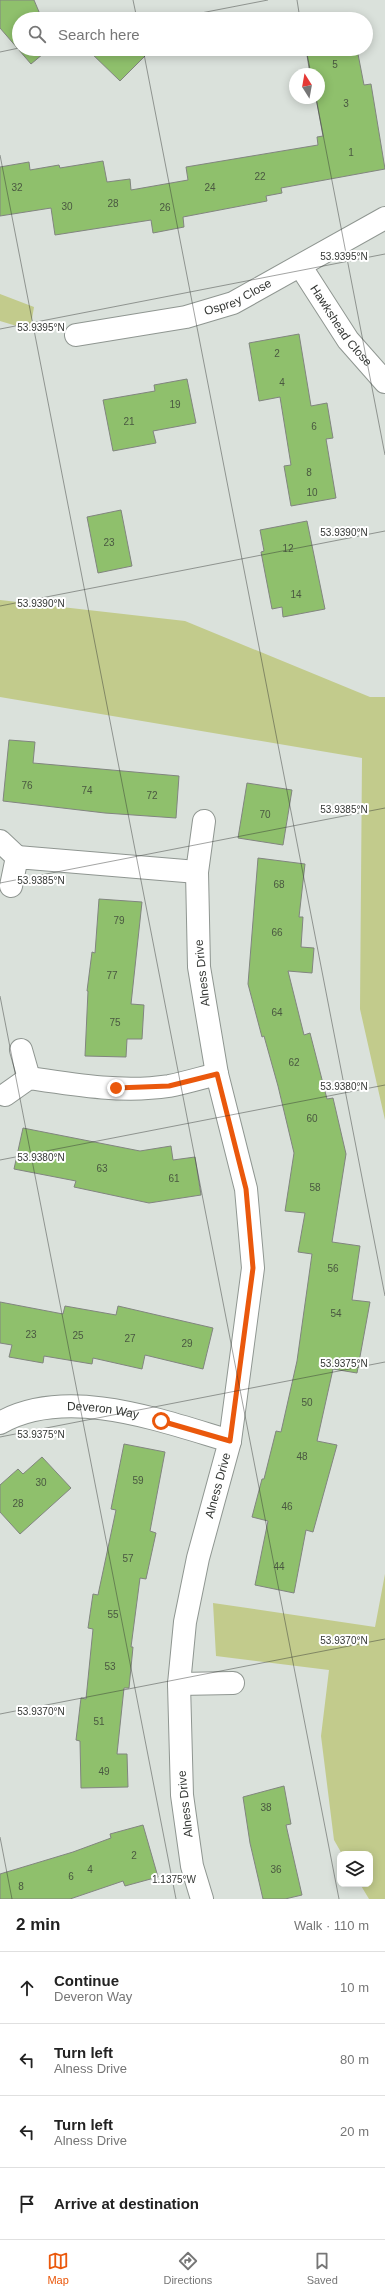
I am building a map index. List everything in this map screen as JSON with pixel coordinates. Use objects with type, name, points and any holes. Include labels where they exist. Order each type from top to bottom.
[{"type":"street","name":"Osprey Close","points":[[76,335],[186,317],[226,305],[301,267],[385,218]]},
{"type":"street","name":"Hawkshead Close","points":[[301,267],[348,340],[385,382]]},
{"type":"street","name":"Alness Drive","points":[[202,1899],[192,1866],[182,1794],[179,1684],[185,1622],[198,1558],[230,1441],[238,1389],[253,1262],[246,1189],[217,1074],[199,966],[197,872],[204,821]]},
{"type":"street","points":[[0,841],[18,857],[197,872]]},
{"type":"street","points":[[11,886],[18,857]]},
{"type":"street","points":[[21,1050],[29,1078]]},
{"type":"street","points":[[5,1095],[29,1078],[72,1085],[116,1088],[169,1086],[217,1074]]},
{"type":"street","name":"Deveron Way","points":[[0,1422],[13,1415],[42,1407],[72,1406],[111,1411],[161,1421],[230,1441]]},
{"type":"street","points":[[179,1684],[233,1683]]},
{"type":"green space","points":[[0,294],[34,307],[30,330],[0,321]]},
{"type":"green space","points":[[0,600],[185,621],[370,697],[385,697],[385,1120],[360,1009],[362,758],[0,697]]},
{"type":"green space","points":[[385,1574],[385,1899],[369,1899],[362,1887],[373,1887],[373,1851],[340,1851],[334,1840],[321,1736],[329,1670],[216,1656],[213,1603],[375,1627]]},
{"type":"building","points":[[0,0],[34,0],[39,12],[12,12],[12,42],[0,28]]},
{"type":"building","points":[[24,56],[41,56],[31,64]]},
{"type":"building","points":[[94,56],[145,56],[120,81]]},
{"type":"building","points":[[307,56],[358,56],[364,85],[371,84],[385,169],[281,188],[282,193],[266,196],[267,201],[183,217],[184,227],[153,233],[151,220],[55,235],[51,208],[0,216],[0,167],[29,162],[30,170],[59,165],[60,168],[103,161],[107,182],[130,179],[131,190],[188,180],[186,167],[318,145],[317,137],[323,136],[317,104],[325,104],[325,68],[309,68]]},
{"type":"building","points":[[299,334],[311,406],[327,403],[333,438],[326,439],[336,498],[291,506],[284,466],[291,465],[280,397],[259,401],[249,343]]},
{"type":"building","points":[[187,379],[196,423],[153,431],[156,443],[113,451],[103,400],[155,391],[154,385]]},
{"type":"building","points":[[121,510],[132,566],[98,573],[87,517]]},
{"type":"building","points":[[307,521],[325,609],[283,617],[282,607],[272,609],[261,552],[264,551],[260,530]]},
{"type":"building","points":[[9,740],[35,742],[33,763],[179,776],[176,818],[105,813],[3,801]]},
{"type":"building","points":[[247,783],[292,790],[283,845],[238,838]]},
{"type":"building","points":[[258,858],[305,864],[299,917],[303,917],[301,947],[314,948],[312,973],[288,971],[304,1035],[310,1033],[327,1099],[333,1098],[346,1154],[332,1242],[360,1246],[352,1300],[370,1302],[357,1373],[333,1369],[317,1441],[337,1445],[313,1532],[306,1530],[294,1593],[255,1585],[268,1521],[252,1517],[262,1479],[264,1479],[276,1431],[281,1432],[297,1361],[312,1254],[298,1252],[305,1213],[285,1211],[294,1153],[278,1086],[264,1036],[262,1037],[248,984]]},
{"type":"building","points":[[99,899],[142,902],[131,1004],[144,1005],[142,1039],[127,1039],[126,1057],[85,1056],[87,991],[92,952],[95,953]]},
{"type":"building","points":[[23,1128],[140,1151],[171,1146],[173,1160],[195,1157],[201,1195],[149,1203],[74,1187],[76,1181],[14,1169]]},
{"type":"building","points":[[0,1302],[63,1314],[65,1306],[116,1315],[118,1306],[213,1328],[203,1369],[145,1355],[142,1369],[93,1358],[92,1364],[44,1356],[43,1363],[9,1357],[12,1345],[0,1343]]},
{"type":"building","points":[[124,1444],[165,1452],[150,1531],[156,1533],[146,1579],[140,1578],[131,1647],[133,1647],[129,1688],[124,1688],[117,1754],[127,1754],[128,1787],[81,1788],[80,1741],[76,1740],[81,1698],[86,1699],[93,1629],[88,1628],[93,1594],[98,1595],[116,1510],[111,1509]]},
{"type":"building","points":[[42,1457],[71,1488],[20,1534],[0,1512],[0,1485],[18,1469],[23,1474]]},
{"type":"building","points":[[284,1786],[291,1824],[286,1825],[302,1895],[285,1899],[263,1899],[250,1843],[243,1797]]},
{"type":"building","points":[[143,1825],[158,1877],[125,1886],[123,1881],[70,1899],[0,1899],[0,1874],[73,1852],[111,1838],[110,1834]]},
{"type":"route","points":[[116,1088],[169,1086],[217,1074],[246,1189],[252,1234],[253,1268],[230,1441],[161,1421]]}]
